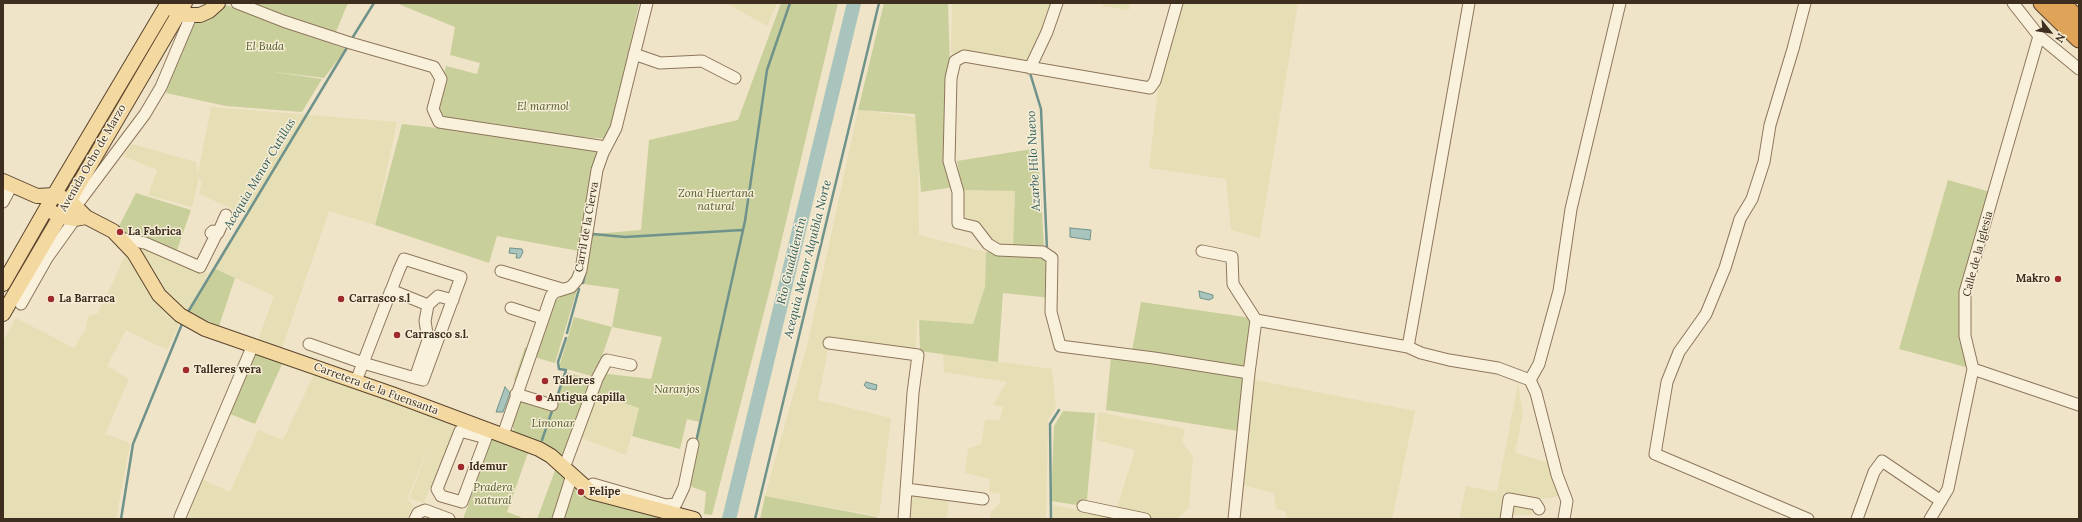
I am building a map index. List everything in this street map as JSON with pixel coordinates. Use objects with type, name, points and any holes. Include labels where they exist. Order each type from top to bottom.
[{"type":"highway","points":[[2042,3],[2079,39]]},
{"type":"highway","points":[[2061,3],[2079,20]]},
{"type":"main road","points":[[167,4],[185,11],[209,11],[218,3]]},
{"type":"main road","name":"Avenida Ocho de Marzo","points":[[3,284],[46,208],[167,4]]},
{"type":"main road","name":"Avenida Ocho de Marzo","points":[[3,314],[59,216],[76,211],[185,11]]},
{"type":"main road","points":[[7,183],[37,196],[54,195]]},
{"type":"main road","name":"Carretera de la Fuensanta","points":[[54,195],[76,211],[113,231],[134,253],[159,295],[180,315],[206,329],[356,381],[487,434],[503,435],[539,449],[591,492],[694,519]]},
{"type":"main road","points":[[37,196],[46,208],[59,216]]},
{"type":"street","points":[[237,3],[283,21],[340,40],[434,67],[441,79],[434,110],[439,122],[606,147]]},
{"type":"street","name":"Carril de la Cierva","points":[[503,435],[550,296],[555,292],[571,286],[578,280],[581,270],[597,170],[606,147],[616,128],[647,3]]},
{"type":"street","points":[[1030,68],[1047,32],[1057,3]]},
{"type":"street","points":[[1177,3],[1155,81],[1150,88],[964,56],[955,61],[951,78],[949,161],[958,192],[958,223],[975,227],[988,244],[998,250],[1043,252],[1052,258],[1052,312],[1060,346],[1154,358],[1249,373]]},
{"type":"street","points":[[1408,347],[1469,3]]},
{"type":"street","points":[[1530,380],[1539,364],[1559,291],[1571,209],[1620,3]]},
{"type":"street","points":[[1805,3],[1770,125],[1764,162],[1752,198],[1740,219],[1725,268],[1706,314],[1679,352],[1666,382],[1655,454],[1808,519]]},
{"type":"street","points":[[2012,3],[2039,36],[2079,69]]},
{"type":"street","points":[[21,304],[46,258],[76,211],[145,114],[161,87],[185,11]]},
{"type":"street","name":"Calle de la Iglesia","points":[[1930,519],[1948,489],[1973,369],[1965,336],[1965,292],[2039,36]]},
{"type":"street","points":[[634,54],[660,63],[702,62],[735,78]]},
{"type":"street","points":[[3,202],[7,183]]},
{"type":"street","points":[[120,238],[145,243],[200,267],[216,235],[211,233],[213,231],[218,233],[226,215]]},
{"type":"street","points":[[1202,251],[1232,257],[1233,284],[1256,320],[1234,519]]},
{"type":"street","points":[[309,344],[363,363],[423,380],[461,277],[404,259],[363,363],[356,381]]},
{"type":"street","points":[[501,271],[562,289]]},
{"type":"street","points":[[363,363],[391,290],[428,305]]},
{"type":"street","points":[[415,378],[428,340],[425,321],[428,305],[438,296],[453,300]]},
{"type":"street","points":[[511,308],[542,318]]},
{"type":"street","points":[[1256,320],[1408,347],[1421,353],[1449,360],[1498,368],[1530,380],[1536,393],[1557,475],[1567,501],[1564,519]]},
{"type":"street","points":[[829,343],[918,355],[913,393],[904,519]]},
{"type":"street","points":[[180,517],[253,346]]},
{"type":"street","points":[[558,519],[568,472],[597,379],[607,360],[631,365]]},
{"type":"street","points":[[1973,369],[2079,405]]},
{"type":"street","points":[[516,394],[552,405]]},
{"type":"street","points":[[460,431],[487,434],[462,502],[441,496],[437,489],[460,431]]},
{"type":"street","points":[[586,488],[593,484],[666,505],[676,504],[684,487],[693,444]]},
{"type":"street","points":[[1857,519],[1874,472],[1882,461],[1941,501]]},
{"type":"street","points":[[906,489],[983,499]]},
{"type":"street","points":[[1506,519],[1509,499],[1536,504],[1539,509]]},
{"type":"street","points":[[1083,506],[1146,519]]},
{"type":"street","points":[[415,519],[418,514],[425,510],[448,519]]},
{"type":"shaded area","points":[[726,3],[777,3],[767,26]]},
{"type":"shaded area","points":[[952,3],[1054,3],[1030,68],[951,53]]},
{"type":"shaded area","points":[[1103,3],[1130,3],[1129,10],[1102,6]]},
{"type":"shaded area","points":[[1179,3],[1298,3],[1260,238],[1231,230],[1226,179],[1149,168],[1158,90]]},
{"type":"shaded area","points":[[211,107],[397,122],[375,225],[329,211],[282,348],[258,340],[274,296],[214,268],[246,215],[199,194],[202,181],[198,177],[192,207],[148,195],[157,170],[123,156],[132,144],[196,162],[198,174]]},
{"type":"shaded area","points":[[858,110],[918,117],[919,235],[986,252],[985,287],[973,324],[917,320],[916,351],[829,344],[818,400],[891,418],[879,516],[765,496],[808,342]]},
{"type":"shaded area","points":[[962,190],[1015,191],[1013,247],[1003,247],[963,220]]},
{"type":"shaded area","points":[[136,244],[146,246],[208,274],[188,311],[172,301],[148,266]]},
{"type":"shaded area","points":[[127,252],[183,317],[167,350],[126,330],[107,366],[129,379],[105,434],[130,443],[116,519],[3,519],[3,341],[16,318],[74,348],[86,328],[88,317],[98,313]]},
{"type":"shaded area","points":[[943,354],[1052,369],[1056,407],[1048,420],[1046,519],[990,519],[991,512],[1000,503],[1000,494],[989,492],[990,479],[965,473],[968,449],[981,444],[985,420],[1000,420],[1003,407],[993,405],[1007,382],[944,372]]},
{"type":"shaded area","points":[[314,374],[456,423],[424,503],[409,498],[433,438],[407,498],[413,506],[407,519],[187,519],[202,479],[230,492],[258,430],[283,440]]},
{"type":"shaded area","points":[[1255,380],[1415,411],[1392,519],[1287,519],[1285,511],[1276,509],[1274,493],[1242,485]]},
{"type":"shaded area","points":[[1518,384],[1523,414],[1515,453],[1555,465],[1565,495],[1537,500],[1532,515],[1512,515],[1510,519],[1459,519],[1466,486],[1497,492]]},
{"type":"shaded area","points":[[597,394],[639,408],[626,455],[579,437]]},
{"type":"shaded area","points":[[1098,412],[1185,429],[1182,443],[1193,456],[1189,508],[1177,519],[1053,519],[1053,505],[1114,517],[1135,450],[1096,440]]},
{"type":"shaded area","points":[[910,491],[949,499],[947,519],[907,519]]},
{"type":"green space","points":[[248,3],[348,3],[335,34]]},
{"type":"green space","name":"El marmol","points":[[396,3],[639,4],[610,139],[580,137],[490,123],[439,122],[435,105],[446,66],[477,74],[480,63],[450,55],[455,27]]},
{"type":"green space","name":"Zona Huertana natural","points":[[781,3],[838,3],[770,289],[712,515],[704,514],[706,492],[692,487],[688,477],[699,422],[687,419],[680,449],[646,440],[632,436],[639,408],[597,394],[600,373],[651,379],[662,337],[612,327],[619,289],[584,284],[593,234],[641,230],[649,140],[738,120]]},
{"type":"green space","points":[[884,3],[948,3],[954,187],[921,192],[915,114],[858,110]]},
{"type":"green space","name":"El Buda","points":[[226,5],[346,49],[324,78],[267,71],[322,79],[302,112],[226,106],[166,93],[188,23],[217,14]]},
{"type":"green space","points":[[402,124],[598,146],[579,251],[497,236],[489,263],[375,225]]},
{"type":"green space","points":[[1038,148],[1044,247],[1013,247],[1015,191],[962,190],[957,161]]},
{"type":"green space","points":[[1948,180],[1994,193],[1965,292],[1973,369],[1899,349]]},
{"type":"green space","points":[[136,193],[191,210],[176,253],[126,236],[118,228]]},
{"type":"green space","points":[[998,250],[1052,258],[1052,298],[1003,293],[998,362],[920,351],[919,320],[973,324],[985,287],[986,252]]},
{"type":"green space","points":[[214,268],[235,278],[219,326],[188,312]]},
{"type":"green space","points":[[574,290],[577,290],[555,363],[534,357],[552,302]]},
{"type":"green space","points":[[1141,302],[1252,318],[1245,367],[1132,351]]},
{"type":"green space","points":[[574,317],[612,327],[595,377],[559,367]]},
{"type":"green space","points":[[525,347],[528,348],[517,381],[514,380]]},
{"type":"green space","points":[[251,349],[283,362],[255,424],[230,414]]},
{"type":"green space","points":[[1111,356],[1245,376],[1238,431],[1106,410]]},
{"type":"green space","name":"Limonar","points":[[565,372],[594,380],[566,459],[538,441],[514,432],[512,423],[524,390],[555,401]]},
{"type":"green space","points":[[1063,411],[1095,413],[1087,499],[1083,506],[1051,501],[1054,426]]},
{"type":"green space","name":"Pradera natural","points":[[493,437],[529,450],[507,512],[521,517],[520,519],[463,519]]},
{"type":"green space","points":[[556,468],[567,477],[554,519],[537,519]]},
{"type":"green space","points":[[574,485],[673,519],[559,519]]},
{"type":"green space","points":[[765,496],[877,517],[877,519],[760,519]]},
{"type":"water","points":[[1070,228],[1091,230],[1090,240],[1070,237]]},
{"type":"water","points":[[510,248],[522,249],[523,252],[520,258],[516,258],[517,254],[509,253]]},
{"type":"water","points":[[1199,291],[1213,295],[1213,298],[1209,300],[1200,298]]},
{"type":"water","points":[[866,382],[877,385],[876,390],[867,388],[864,385]]},
{"type":"water","points":[[505,387],[510,393],[503,412],[496,412]]},
{"type":"waterway","name":"Acequia Menor Cutillas","points":[[351,40],[374,3]]},
{"type":"waterway","points":[[696,442],[745,221],[767,70],[790,3]]},
{"type":"waterway","name":"Río Guadalentín","points":[[729,519],[854,3]]},
{"type":"waterway","name":"Acequia Menor Alquibla Norte","points":[[755,519],[879,3]]},
{"type":"waterway","name":"Acequia Menor Cutillas","points":[[188,312],[348,46]]},
{"type":"waterway","name":"Azarbe Hilo Nuevo","points":[[1030,73],[1041,109],[1047,250]]},
{"type":"waterway","points":[[590,239],[593,234],[625,237],[742,230]]},
{"type":"waterway","points":[[583,283],[585,274]]},
{"type":"waterway","points":[[567,333],[579,289]]},
{"type":"waterway","name":"Acequia Menor Cutillas","points":[[121,519],[133,444],[182,324]]},
{"type":"waterway","points":[[555,403],[566,370],[559,369],[558,362],[566,338]]},
{"type":"waterway","points":[[542,440],[553,408]]},
{"type":"waterway","name":"Azarbe Hilo Nuevo","points":[[1051,519],[1050,424],[1059,410]]},
{"type":"place","name":"La Fabrica","points":[[120,232]]},
{"type":"place","name":"Makro","points":[[2058,279]]},
{"type":"place","name":"La Barraca","points":[[51,299]]},
{"type":"place","name":"Carrasco s.l","points":[[341,299]]},
{"type":"place","name":"Carrasco s.l.","points":[[397,335]]},
{"type":"place","name":"Talleres vera","points":[[186,370]]},
{"type":"place","name":"Talleres","points":[[545,381]]},
{"type":"place","name":"Antigua capilla","points":[[539,398]]},
{"type":"place","name":"Idemur","points":[[461,467]]},
{"type":"place","name":"Felipe","points":[[581,492]]},
{"type":"park label","name":"Naranjos","points":[[677,390]]}]
